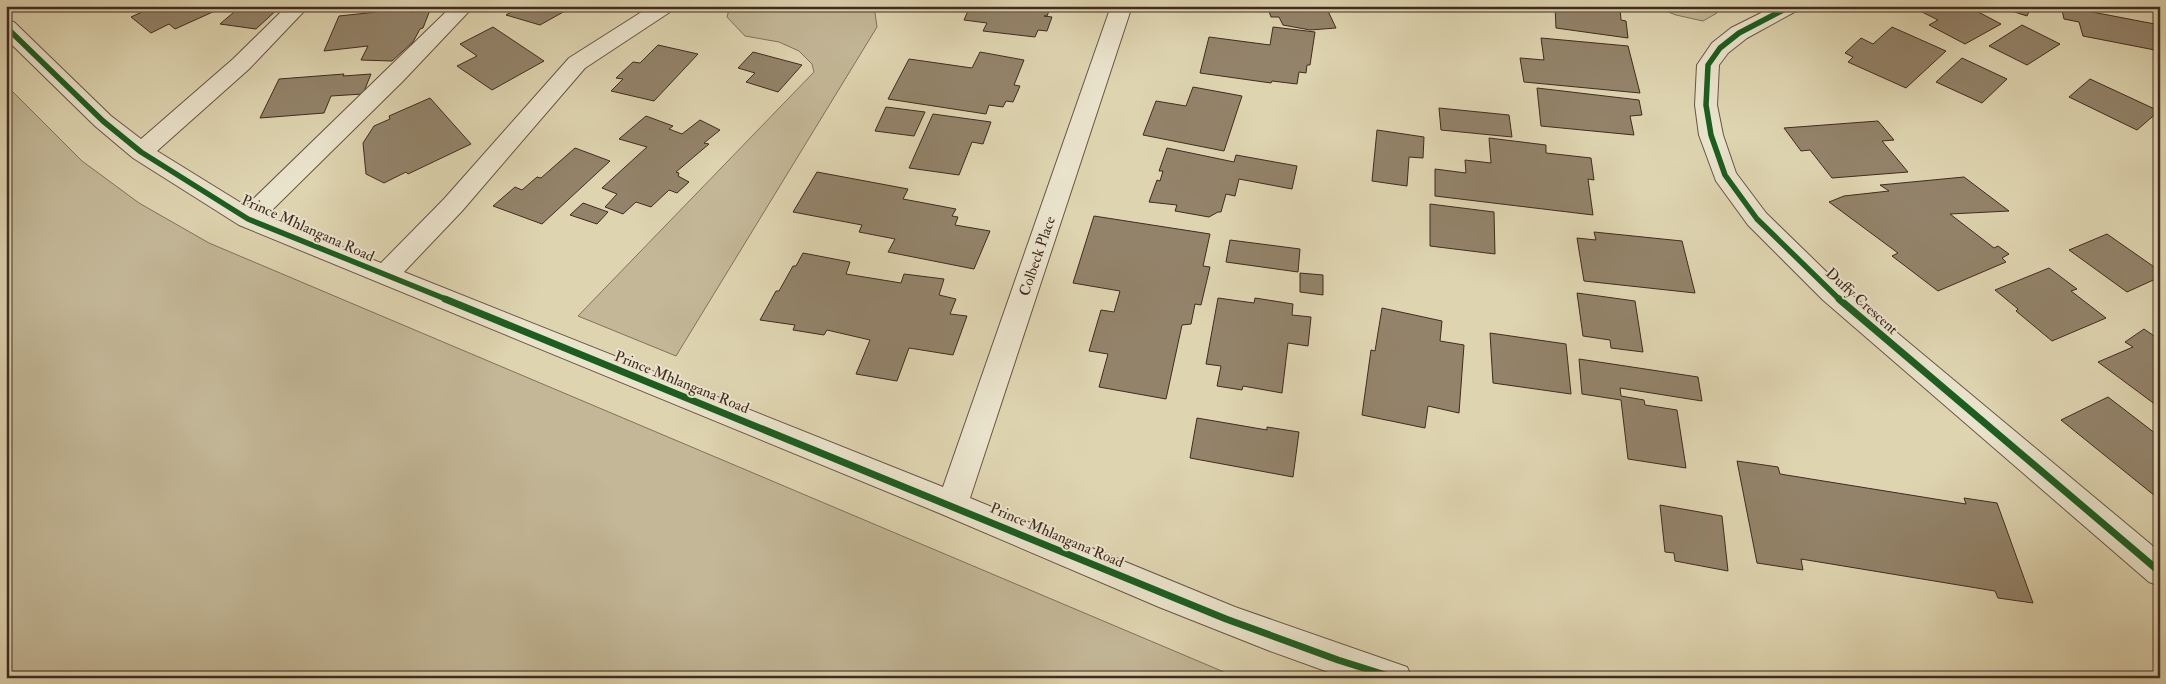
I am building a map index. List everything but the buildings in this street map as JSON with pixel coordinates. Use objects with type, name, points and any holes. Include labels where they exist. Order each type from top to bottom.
[{"type":"street","points":[[141,152],[241,64],[299,6]]},
{"type":"street","points":[[248,219],[464,6]]},
{"type":"street","points":[[386,275],[453,205],[577,63],[666,6]]},
{"type":"street","name":"Colbeck Place","points":[[952,505],[1122,6]]},
{"type":"street","name":"Duffy Crescent","points":[[1791,6],[1739,33],[1720,48],[1708,65],[1706,105],[1711,135],[1726,175],[1757,219],[1832,293],[2160,572]]},
{"type":"street","name":"Prince Mhlangana Road","points":[[6,27],[103,121],[141,152],[248,219],[952,505],[1244,626],[1395,678]]},
{"type":"shaded area","points":[[730,6],[874,6],[877,27],[676,356],[578,316],[814,72],[812,64],[799,51],[779,42],[745,36],[727,17]]},
{"type":"shaded area","points":[[1652,6],[1712,6],[1717,13],[1703,21],[1676,15]]},
{"type":"shaded area","points":[[6,85],[82,161],[139,203],[209,243],[1224,672],[1232,678],[6,678]]},
{"type":"cycle path","points":[[1791,6],[1739,33],[1720,48],[1708,65],[1706,105],[1711,135],[1725,175],[1757,219],[1832,293],[2160,572]]},
{"type":"cycle path","points":[[6,27],[103,121],[141,152],[248,219],[950,504],[1226,619],[1338,660],[1395,678]]}]
